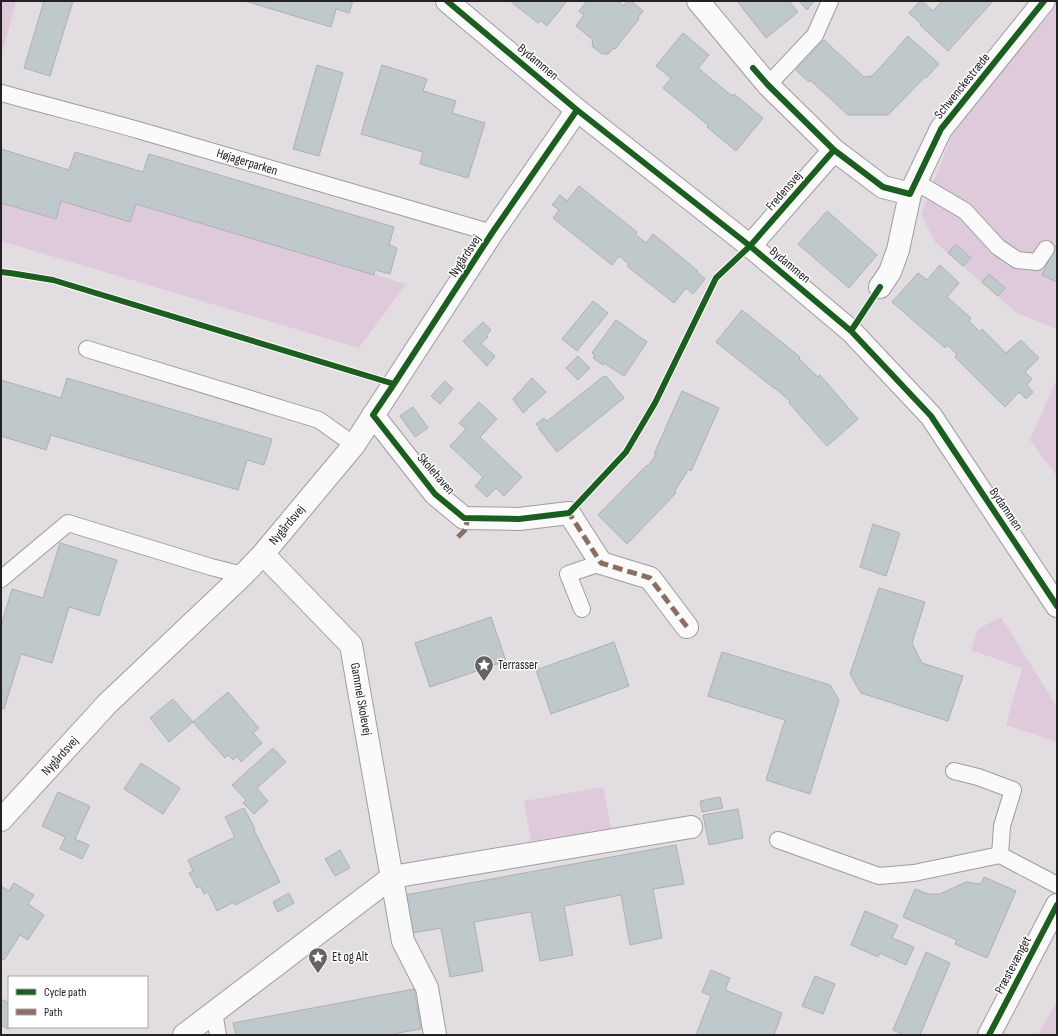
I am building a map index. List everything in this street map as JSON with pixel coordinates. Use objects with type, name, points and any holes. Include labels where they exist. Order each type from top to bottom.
[{"type":"street","name":"Bydammen","points":[[447,1],[577,110],[750,246],[851,331],[931,416],[1057,606]]},
{"type":"street","points":[[698,1],[768,85],[834,150],[883,186],[913,188]]},
{"type":"street","name":"Schwenckestræde","points":[[880,287],[890,272],[898,250],[913,188],[941,129],[1044,1]]},
{"type":"street","name":"Nygårdsvej","points":[[1,820],[107,704],[243,575],[263,554],[354,445],[492,233],[577,110]]},
{"type":"street","name":"Fredensvej","points":[[750,246],[834,150]]},
{"type":"street","name":"Skolehaven","points":[[373,415],[435,494],[464,518],[519,519],[569,513],[601,563]]},
{"type":"street","name":"Gammel Skolevej","points":[[263,554],[351,645],[403,941],[427,988],[435,1035]]},
{"type":"street","points":[[601,563],[650,578],[687,627]]},
{"type":"street","points":[[184,1035],[392,877],[691,827]]},
{"type":"street","name":"Præstevænget","points":[[989,1035],[1057,904]]},
{"type":"lane","points":[[768,85],[815,34],[830,1]]},
{"type":"lane","name":"Højagerparken","points":[[1,93],[191,145],[492,233]]},
{"type":"lane","points":[[913,188],[966,211],[998,247],[1017,260],[1036,262],[1046,249]]},
{"type":"lane","points":[[86,348],[319,420],[354,445]]},
{"type":"lane","points":[[1,579],[68,523],[211,567],[243,575]]},
{"type":"lane","points":[[582,609],[568,574],[601,563]]},
{"type":"lane","points":[[954,771],[978,777],[1013,790],[1002,826],[1000,855]]},
{"type":"lane","points":[[778,840],[879,876],[914,873],[1000,855],[1057,885]]},
{"type":"lane","points":[[214,1013],[218,1035]]},
{"type":"shaded area","points":[[1,1],[16,1],[1,57]]},
{"type":"shaded area","points":[[1057,5],[1057,329],[1017,313],[935,242],[921,214],[954,130]]},
{"type":"shaded area","points":[[61,201],[130,222],[136,204],[406,284],[359,348],[1,241],[1,203],[55,219]]},
{"type":"shaded area","points":[[1057,379],[1057,476],[1030,440]]},
{"type":"shaded area","points":[[1001,617],[1057,707],[1057,742],[1006,725],[1022,668],[971,650],[978,629]]},
{"type":"shaded area","points":[[603,787],[611,828],[531,841],[524,801]]},
{"type":"shaded area","points":[[1057,1001],[1057,1035],[1038,1035]]},
{"type":"building","points":[[44,1],[73,1],[50,76],[24,68]]},
{"type":"building","points":[[245,1],[353,1],[349,13],[336,9],[331,27]]},
{"type":"building","points":[[510,1],[567,1],[547,26],[541,21],[538,23]]},
{"type":"building","points":[[587,1],[618,1],[624,6],[627,1],[631,1],[643,11],[638,17],[639,19],[615,49],[614,48],[608,54],[602,54],[593,47],[593,40],[576,26],[584,15],[579,11]]},
{"type":"building","points":[[737,1],[789,1],[798,12],[766,38]]},
{"type":"building","points":[[799,1],[814,1],[807,10]]},
{"type":"building","points":[[920,1],[922,1],[933,11],[942,1],[993,1],[948,51],[909,13]]},
{"type":"building","points":[[683,33],[709,55],[698,68],[732,96],[734,94],[763,118],[736,151],[707,127],[708,125],[663,88],[671,78],[656,66]]},
{"type":"building","points":[[908,36],[939,64],[888,115],[848,115],[810,80],[809,82],[796,70],[824,40],[864,77],[872,76]]},
{"type":"building","points":[[317,65],[343,73],[319,156],[293,149]]},
{"type":"building","points":[[382,65],[427,79],[423,91],[456,101],[452,113],[485,123],[468,178],[420,164],[423,152],[361,134]]},
{"type":"building","points":[[1,149],[69,170],[75,152],[143,172],[149,154],[394,227],[389,245],[397,248],[390,274],[375,270],[374,275],[136,204],[130,222],[61,201],[56,219],[1,203]]},
{"type":"building","points":[[579,186],[637,232],[635,234],[646,243],[653,234],[698,271],[697,272],[705,279],[693,294],[686,288],[674,303],[627,266],[629,264],[619,256],[612,265],[553,218],[559,210],[552,205],[560,195],[567,201]]},
{"type":"building","points":[[827,211],[877,255],[849,288],[798,244]]},
{"type":"building","points":[[1057,243],[1057,282],[1042,275]]},
{"type":"building","points":[[956,244],[971,258],[963,266],[948,253]]},
{"type":"building","points":[[940,265],[959,283],[947,297],[971,318],[969,321],[980,332],[982,329],[1006,353],[1021,340],[1039,358],[1025,372],[1032,379],[1027,385],[1033,392],[1026,399],[1019,392],[1005,407],[955,357],[957,354],[947,345],[945,348],[892,302],[918,273],[927,280]]},
{"type":"building","points":[[989,274],[1005,288],[998,296],[982,282]]},
{"type":"building","points":[[593,301],[608,313],[577,351],[562,339]]},
{"type":"building","points":[[742,310],[800,357],[799,359],[818,377],[820,375],[858,419],[827,446],[789,403],[790,401],[716,342]]},
{"type":"building","points":[[616,320],[647,342],[624,376],[593,358],[595,355],[592,353]]},
{"type":"building","points":[[483,322],[491,330],[486,336],[488,337],[481,344],[495,356],[487,366],[463,341]]},
{"type":"building","points":[[578,356],[590,368],[578,380],[566,368]]},
{"type":"building","points":[[604,376],[607,377],[624,398],[557,452],[536,424],[544,418],[547,421]]},
{"type":"building","points":[[67,378],[272,439],[264,465],[247,460],[238,490],[51,435],[46,450],[1,436],[1,380],[61,398]]},
{"type":"building","points":[[532,378],[546,392],[523,413],[513,399]]},
{"type":"building","points":[[445,381],[453,389],[440,404],[431,396]]},
{"type":"building","points":[[682,391],[719,408],[691,471],[689,469],[675,491],[676,493],[627,544],[598,515],[647,465],[648,466],[656,455],[654,454]]},
{"type":"building","points":[[479,402],[497,419],[480,437],[522,477],[504,496],[496,488],[487,497],[475,486],[483,477],[450,446],[466,429],[459,423]]},
{"type":"building","points":[[413,407],[428,428],[415,437],[400,416]]},
{"type":"building","points":[[873,524],[900,533],[886,576],[860,567]]},
{"type":"building","points":[[60,543],[117,560],[99,616],[69,607],[52,663],[21,654],[4,709],[1,708],[1,626],[12,589],[43,598]]},
{"type":"building","points":[[879,588],[925,602],[912,643],[922,663],[963,676],[948,721],[861,693],[850,674]]},
{"type":"building","points":[[491,617],[506,661],[430,687],[415,643]]},
{"type":"building","points":[[614,642],[629,686],[551,714],[536,670]]},
{"type":"building","points":[[722,652],[830,685],[839,700],[810,794],[766,780],[785,720],[708,696]]},
{"type":"building","points":[[228,692],[259,728],[253,733],[262,743],[241,762],[237,756],[233,760],[228,755],[225,758],[193,722]]},
{"type":"building","points":[[173,699],[193,722],[169,742],[150,718]]},
{"type":"building","points":[[273,748],[286,762],[257,788],[268,801],[254,814],[243,803],[246,800],[232,785]]},
{"type":"building","points":[[141,763],[180,788],[163,814],[124,789]]},
{"type":"building","points":[[58,792],[90,806],[75,839],[89,845],[82,859],[60,849],[65,837],[42,826]]},
{"type":"building","points":[[720,797],[723,808],[702,812],[700,801]]},
{"type":"building","points":[[244,808],[280,882],[235,905],[234,902],[217,911],[208,892],[204,894],[200,886],[197,888],[189,873],[193,871],[188,860],[235,837],[225,817]]},
{"type":"building","points":[[738,809],[743,838],[709,845],[703,815]]},
{"type":"building","points":[[676,845],[684,884],[653,889],[662,938],[630,945],[621,895],[564,906],[573,955],[540,961],[531,912],[474,922],[483,971],[450,977],[441,928],[412,933],[405,895]]},
{"type":"building","points":[[340,850],[350,868],[335,876],[325,859]]},
{"type":"building","points":[[984,877],[1016,891],[987,958],[955,944],[957,940],[903,917],[915,889],[928,894],[940,894],[966,882],[981,884]]},
{"type":"building","points":[[14,883],[34,895],[28,904],[44,915],[28,940],[20,935],[4,960],[1,958],[1,886],[9,891]]},
{"type":"building","points":[[289,893],[294,903],[278,912],[273,902]]},
{"type":"building","points":[[865,911],[898,925],[892,938],[914,947],[906,965],[880,953],[878,957],[851,945]]},
{"type":"building","points":[[926,952],[950,963],[920,1035],[904,1035],[893,1030]]},
{"type":"building","points":[[711,970],[730,978],[725,990],[782,1013],[774,1035],[696,1035],[711,996],[702,992]]},
{"type":"building","points":[[815,976],[835,984],[823,1014],[802,1006]]},
{"type":"building","points":[[414,989],[421,1029],[393,1035],[236,1035],[233,1023]]},
{"type":"building","points":[[1,999],[8,1002],[8,1028],[8,1029],[1,1025]]},
{"type":"marked path","points":[[566,514],[569,513],[601,563],[650,578],[687,627]]},
{"type":"marked path","points":[[458,537],[465,530],[468,518]]},
{"type":"cycle path","points":[[447,1],[577,110],[750,246],[851,331],[931,416],[1057,606]]},
{"type":"cycle path","points":[[753,68],[768,85],[834,150],[883,187],[910,194],[941,129],[1044,1]]},
{"type":"cycle path","points":[[577,110],[492,233],[373,415],[435,494],[464,518],[519,519],[569,513],[626,452],[655,403],[716,278],[750,246],[834,150]]},
{"type":"cycle path","points":[[1,272],[53,280],[394,384]]},
{"type":"cycle path","points":[[851,331],[880,287]]},
{"type":"cycle path","points":[[989,1035],[1057,905]]},
{"type":"place","name":"Terrasser","points":[[484,682]]},
{"type":"place","name":"Et og Alt","points":[[318,974]]}]
